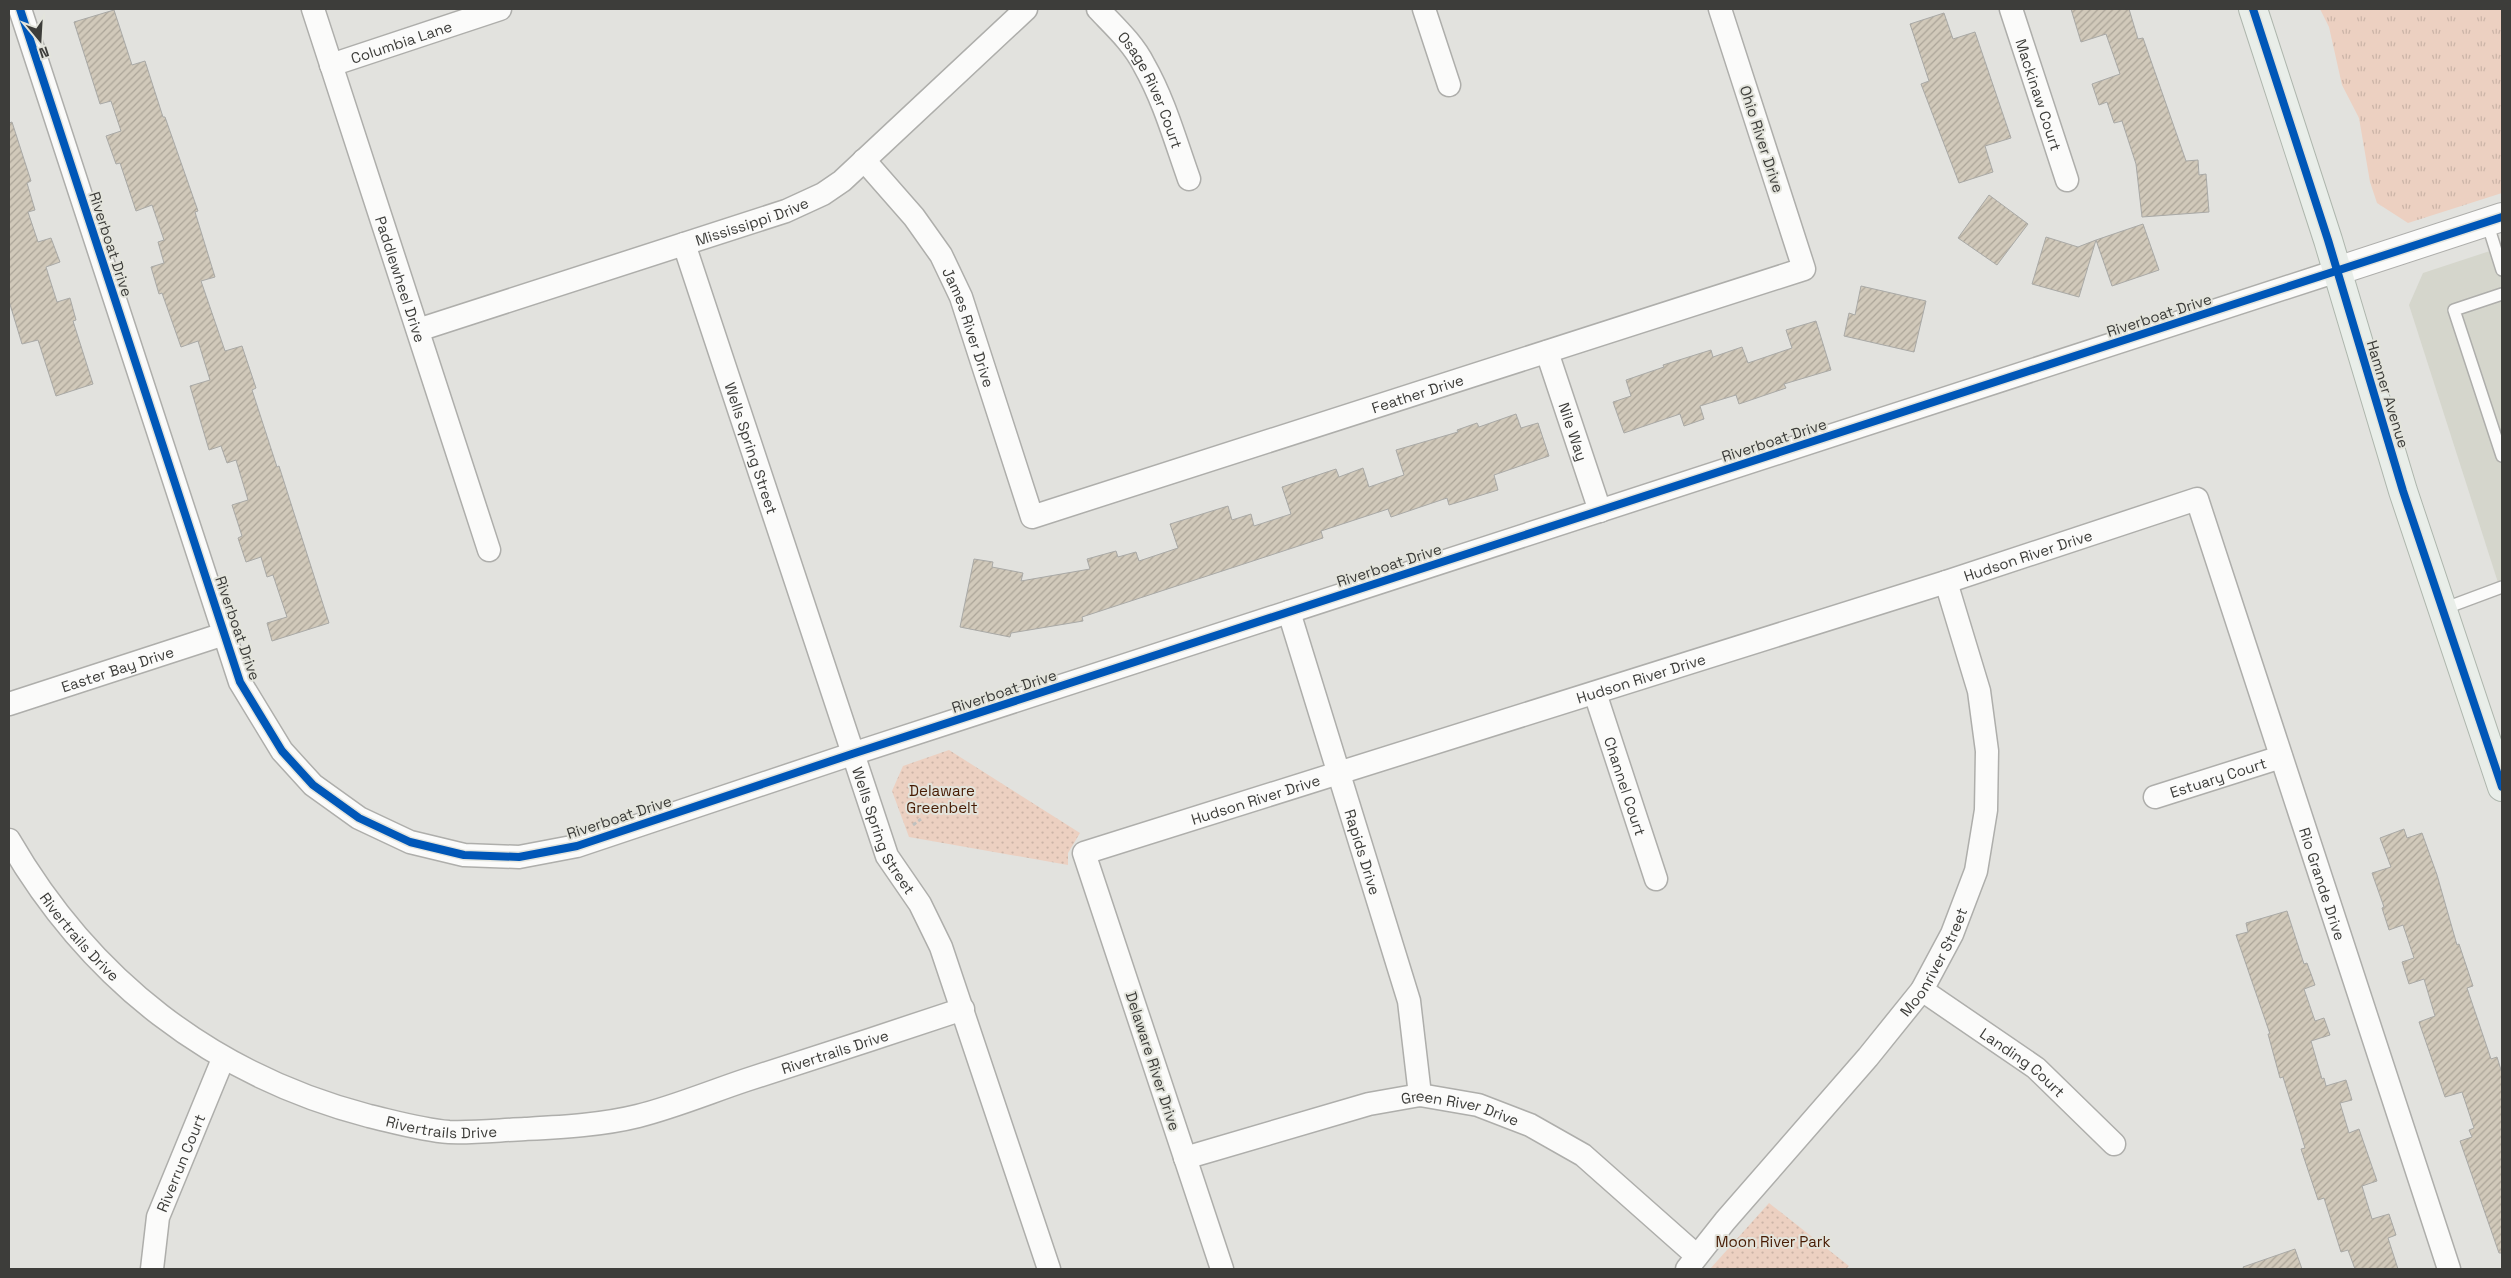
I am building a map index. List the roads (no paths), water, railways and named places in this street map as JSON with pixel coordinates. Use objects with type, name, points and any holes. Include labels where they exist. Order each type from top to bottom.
[{"type":"main road","name":"Hamner Avenue","points":[[2253,9],[2337,271],[2403,491],[2502,787]]},
{"type":"street","name":"Riverboat Drive","points":[[20,9],[240,682],[282,751],[313,785],[359,818],[410,842],[464,855],[519,857],[577,846],[852,754],[2495,219]]},
{"type":"street","name":"Paddlewheel Drive","points":[[313,9],[489,550]]},
{"type":"street","name":"Columbia Lane","points":[[331,65],[500,9]]},
{"type":"street","name":"Mississippi Drive","points":[[418,330],[786,211],[823,194],[842,181],[1026,9]]},
{"type":"street","name":"Osage River Court","points":[[1098,9],[1126,39],[1144,64],[1162,105],[1189,178]]},
{"type":"street","points":[[1424,9],[1449,85]]},
{"type":"street","name":"Ohio River Drive","points":[[1720,9],[1804,269]]},
{"type":"street","name":"Mackinaw Court","points":[[2011,9],[2067,180]]},
{"type":"street","name":"James River Drive","points":[[864,160],[914,217],[941,255],[961,297],[1032,517]]},
{"type":"street","name":"Wells Spring Street","points":[[684,244],[887,856],[920,904],[940,947],[963,1010],[1049,1269]]},
{"type":"street","name":"Feather Drive","points":[[1032,517],[1804,269]]},
{"type":"street","name":"Nile Way","points":[[1547,352],[1600,511]]},
{"type":"street","name":"Hudson River Drive","points":[[1084,853],[1946,582],[2197,499]]},
{"type":"street","name":"Rio Grande Drive","points":[[2197,499],[2449,1269]]},
{"type":"street","name":"Moonriver Street","points":[[1692,1263],[1725,1220],[1868,1057],[1922,990],[1952,934],[1976,871],[1986,810],[1987,751],[1979,691],[1946,582]]},
{"type":"street","name":"Rapids Drive","points":[[1289,612],[1409,1001],[1420,1095]]},
{"type":"street","name":"Easter Bay Drive","points":[[9,704],[224,634]]},
{"type":"street","name":"Channel Court","points":[[1594,693],[1656,879]]},
{"type":"street","name":"Estuary Court","points":[[2155,797],[2281,756]]},
{"type":"street","name":"Rivertrails Drive","points":[[9,840],[28,873],[73,932],[120,984],[163,1018],[223,1059],[288,1090],[329,1105],[397,1123],[449,1132],[563,1127],[637,1116],[963,1010]]},
{"type":"street","name":"Delaware River Drive","points":[[1084,853],[1222,1269]]},
{"type":"street","name":"Landing Court","points":[[1922,990],[2036,1068],[2114,1144]]},
{"type":"street","name":"Riverrun Court","points":[[152,1269],[158,1218],[223,1059]]},
{"type":"street","name":"Green River Drive","points":[[1185,1158],[1368,1104],[1420,1095],[1478,1105],[1530,1125],[1583,1155],[1692,1263]]},
{"type":"lane","points":[[2495,219],[2502,270]]},
{"type":"lane","points":[[2502,294],[2454,310],[2502,456]]},
{"type":"lane","points":[[2442,609],[2502,587]]},
{"type":"park label","name":"Delaware Greenbelt","points":[[942,798]]},
{"type":"park label","name":"Moon River Park","points":[[1773,1241]]}]
